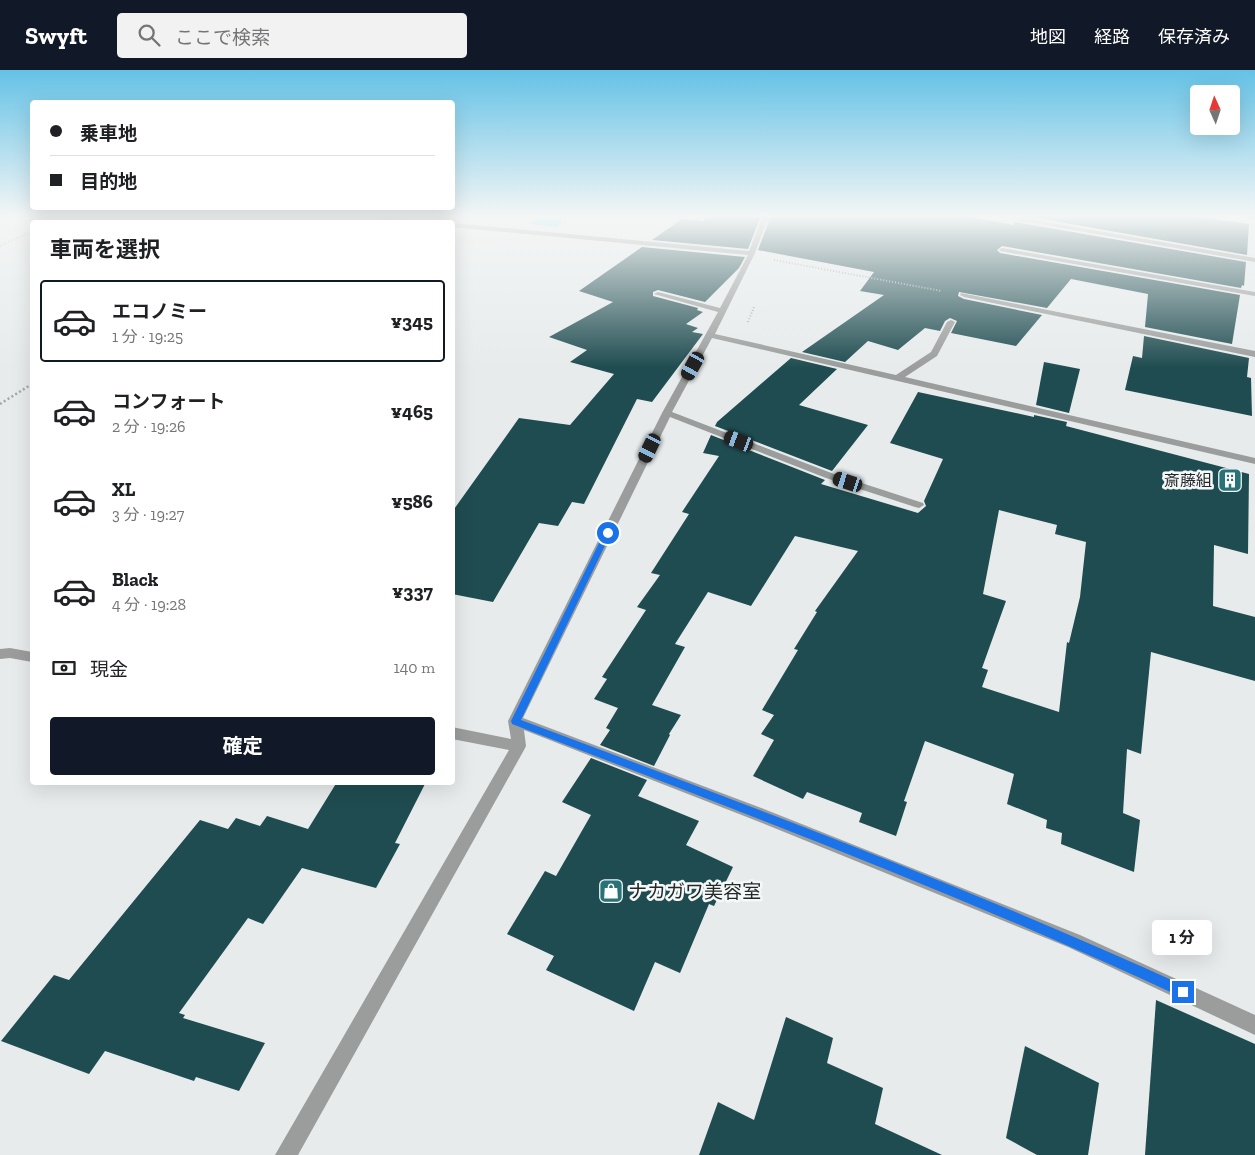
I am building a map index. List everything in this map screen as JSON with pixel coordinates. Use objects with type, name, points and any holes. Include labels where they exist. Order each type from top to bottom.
[{"type":"street","points":[[286,1155],[519,746],[515,721],[667,413],[745,267]]},
{"type":"street","points":[[1098,267],[1255,294]]},
{"type":"street","points":[[658,294],[722,311]]},
{"type":"street","points":[[964,295],[1255,354]]},
{"type":"street","points":[[898,378],[934,354],[951,322]]},
{"type":"street","points":[[710,335],[1255,461]]},
{"type":"street","points":[[667,413],[830,476],[919,505]]},
{"type":"street","points":[[0,654],[10,653],[30,657]]},
{"type":"street","points":[[515,721],[763,816],[1065,938],[1255,1025]]},
{"type":"street","points":[[455,734],[519,746]]},
{"type":"path","points":[[809,267],[964,295]]},
{"type":"path","points":[[0,404],[30,385]]},
{"type":"building","points":[[614,267],[740,267],[705,302],[658,290],[653,292],[653,296],[698,308],[697,310],[703,312],[686,324],[698,328],[692,332],[703,334],[652,402],[637,399],[584,504],[572,502],[558,526],[539,523],[493,602],[455,595],[455,508],[519,418],[570,425],[614,374],[570,362],[587,350],[549,337],[613,302],[579,291]]},
{"type":"building","points":[[846,267],[1078,267],[1240,295],[1232,344],[1145,327],[1148,294],[1071,279],[1047,308],[959,292],[958,296],[964,299],[1042,315],[1016,346],[951,333],[957,321],[950,318],[945,321],[940,331],[925,328],[898,350],[868,341],[845,362],[802,352],[884,295],[860,291],[874,272]]},
{"type":"building","points":[[1119,267],[1246,267],[1244,286],[1242,285],[1241,288]]},
{"type":"building","points":[[1144,336],[1249,358],[1247,377],[1251,378],[1252,416],[1125,390],[1133,356],[1142,358]]},
{"type":"building","points":[[791,358],[837,369],[799,405],[868,425],[832,471],[715,426],[717,422]]},
{"type":"building","points":[[1044,362],[1080,369],[1069,413],[1036,405]]},
{"type":"building","points":[[918,392],[1034,417],[1034,415],[1067,422],[1066,426],[1249,474],[1248,554],[1214,545],[1213,606],[1255,617],[1255,681],[1151,652],[1141,754],[1127,749],[1123,813],[1140,820],[1134,872],[1061,844],[1062,833],[1046,828],[1047,820],[1007,804],[1014,774],[925,741],[904,801],[907,802],[896,836],[859,822],[862,813],[807,792],[803,799],[753,776],[774,740],[761,734],[774,715],[762,710],[798,650],[794,649],[817,612],[815,611],[858,551],[795,536],[751,606],[708,592],[675,644],[685,647],[652,705],[681,715],[669,734],[654,766],[600,745],[610,730],[606,728],[618,708],[594,699],[607,679],[602,677],[646,610],[637,607],[660,575],[651,573],[689,514],[682,512],[719,456],[703,453],[711,435],[825,480],[821,484],[918,513],[926,506],[924,501],[943,459],[890,443]],"holes":[[[999,510],[1057,525],[1055,534],[1086,542],[1080,597],[1069,643],[1067,642],[1059,712],[982,687],[988,670],[982,668],[1006,601],[983,594]]]},
{"type":"building","points":[[591,758],[647,780],[638,796],[699,821],[686,845],[733,867],[714,906],[709,904],[680,973],[655,962],[634,1011],[546,970],[554,956],[507,934],[545,871],[556,876],[591,815],[562,802]]},
{"type":"building","points":[[335,785],[424,785],[395,843],[400,844],[376,888],[302,868],[263,924],[248,918],[179,1013],[185,1015],[183,1018],[265,1043],[239,1091],[196,1077],[194,1081],[105,1051],[89,1074],[1,1041],[54,975],[69,980],[200,820],[228,829],[236,818],[260,826],[267,816],[308,829]]},
{"type":"building","points":[[1156,1000],[1255,1044],[1255,1155],[1145,1155]]},
{"type":"building","points":[[786,1017],[833,1038],[827,1063],[883,1088],[875,1124],[942,1155],[699,1155],[718,1102],[754,1120]]},
{"type":"building","points":[[1025,1046],[1099,1083],[1088,1155],[1037,1155],[1006,1138]]},
{"type":"place","name":"斎藤組","points":[[1230,480]]},
{"type":"place","name":"ナカガワ美容室","points":[[611,891]]},
{"type":"route","points":[[608,533],[515,721],[763,816],[1020,919],[1074,941],[1183,992]]}]
